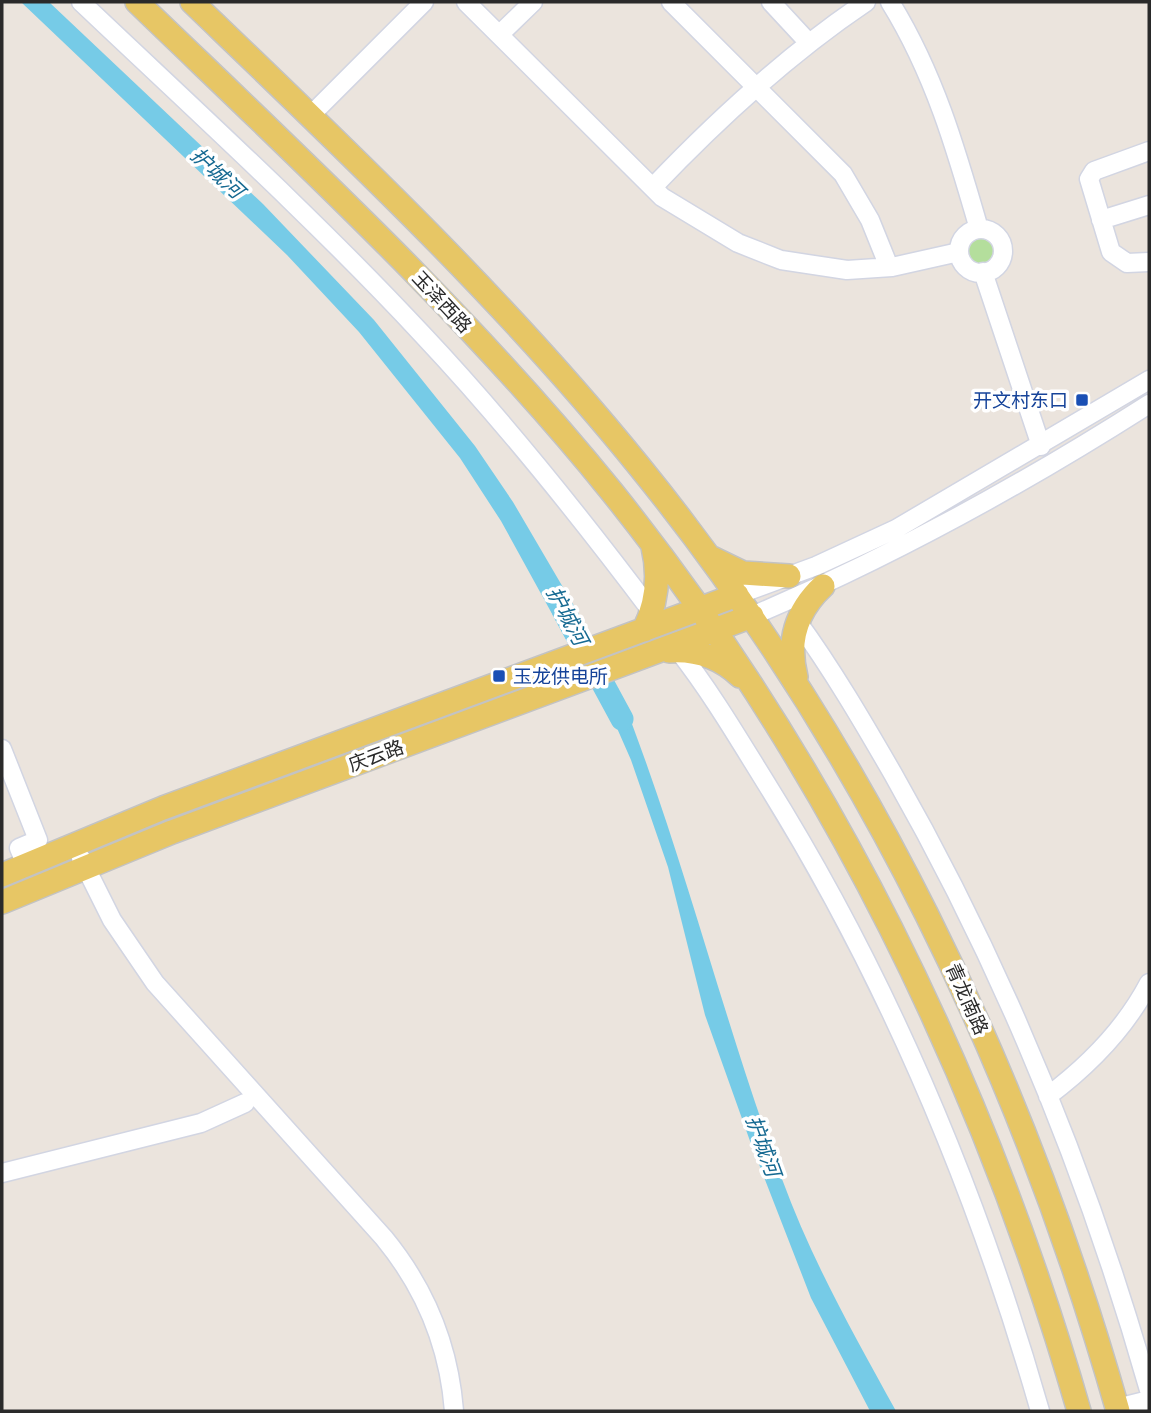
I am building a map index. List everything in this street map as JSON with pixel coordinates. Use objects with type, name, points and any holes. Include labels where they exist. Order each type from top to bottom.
[{"type":"main road","name":"玉泽西路","points":[[137,2],[326,183],[425,283],[573,446],[652,544],[715,630]]},
{"type":"main road","name":"玉泽西路","points":[[192,2],[311,115],[434,238],[550,362],[639,466],[752,617]]},
{"type":"main road","points":[[648,621],[657,570],[652,544]]},
{"type":"main road","points":[[710,558],[731,569],[754,575],[789,576]]},
{"type":"main road","points":[[807,699],[796,677],[791,654],[797,621],[808,601],[823,586]]},
{"type":"main road","name":"庆云路","points":[[2,875],[163,808],[614,642],[648,621],[701,609],[737,595]]},
{"type":"main road","name":"庆云路","points":[[2,901],[172,832],[624,664],[667,652],[752,617]]},
{"type":"main road","name":"青龙南路","points":[[752,617],[807,699],[899,858],[971,1007],[1060,1227],[1118,1409]]},
{"type":"main road","name":"青龙南路","points":[[715,630],[756,690],[846,839],[936,1022],[1016,1217],[1079,1411]]},
{"type":"main road","points":[[667,652],[699,653],[718,660],[756,690]]},
{"type":"street","points":[[81,2],[298,208],[423,334],[571,504],[648,621]]},
{"type":"street","points":[[311,115],[424,2]]},
{"type":"street","points":[[466,2],[653,187],[698,221],[760,253],[824,268],[888,267],[959,252]]},
{"type":"street","points":[[499,35],[533,2]]},
{"type":"street","points":[[671,2],[843,174],[870,220],[888,267]]},
{"type":"street","points":[[771,2],[809,43]]},
{"type":"street","points":[[653,187],[757,86],[809,43],[866,2]]},
{"type":"street","points":[[890,2],[936,92],[979,229]]},
{"type":"street","points":[[1149,152],[1094,170],[1088,178],[1114,256],[1127,262],[1149,262]]},
{"type":"street","points":[[1101,220],[1149,205]]},
{"type":"street","points":[[979,229],[996,234],[1003,251],[999,263],[983,272],[966,266],[959,252],[963,238],[979,229]]},
{"type":"street","points":[[983,272],[1041,446]]},
{"type":"street","points":[[737,595],[789,576],[896,529],[1149,380]]},
{"type":"street","points":[[752,617],[823,586],[949,524],[1149,404]]},
{"type":"street","points":[[797,621],[875,743],[943,866],[1004,992],[1048,1096],[1105,1250],[1149,1390]]},
{"type":"street","points":[[667,652],[708,690],[813,857],[874,976],[921,1080],[969,1197],[1040,1411]]},
{"type":"street","points":[[2,749],[38,840],[19,848],[26,865]]},
{"type":"street","points":[[70,846],[102,926],[131,971],[397,1274],[414,1305],[428,1341],[442,1411]]},
{"type":"street","points":[[80,870],[155,983],[407,1267],[425,1300],[440,1337],[454,1411]]},
{"type":"street","points":[[1048,1096],[1111,1037],[1139,1003],[1149,983]]},
{"type":"street","points":[[2,1173],[201,1123],[245,1103]]},
{"type":"street","points":[[1118,1409],[1149,1400]]},
{"type":"green space","points":[[981,236],[991,240],[995,250],[991,260],[981,264],[971,260],[967,250],[971,240]]},
{"type":"water","points":[[21,2],[49,2],[263,204],[374,320],[475,446],[513,502],[588,630],[567,641],[501,521],[460,458],[359,332],[287,255]]},
{"type":"water","points":[[618,688],[662,809],[760,1118],[782,1179],[820,1268],[896,1411],[870,1411],[811,1298],[750,1141],[705,1015],[668,867],[631,760],[602,694]]},
{"type":"waterway","name":"护城河","points":[[563,610],[622,719]]},
{"type":"place","name":"开文村东口","points":[[1082,400]]},
{"type":"place","name":"玉龙供电所","points":[[499,676]]}]
